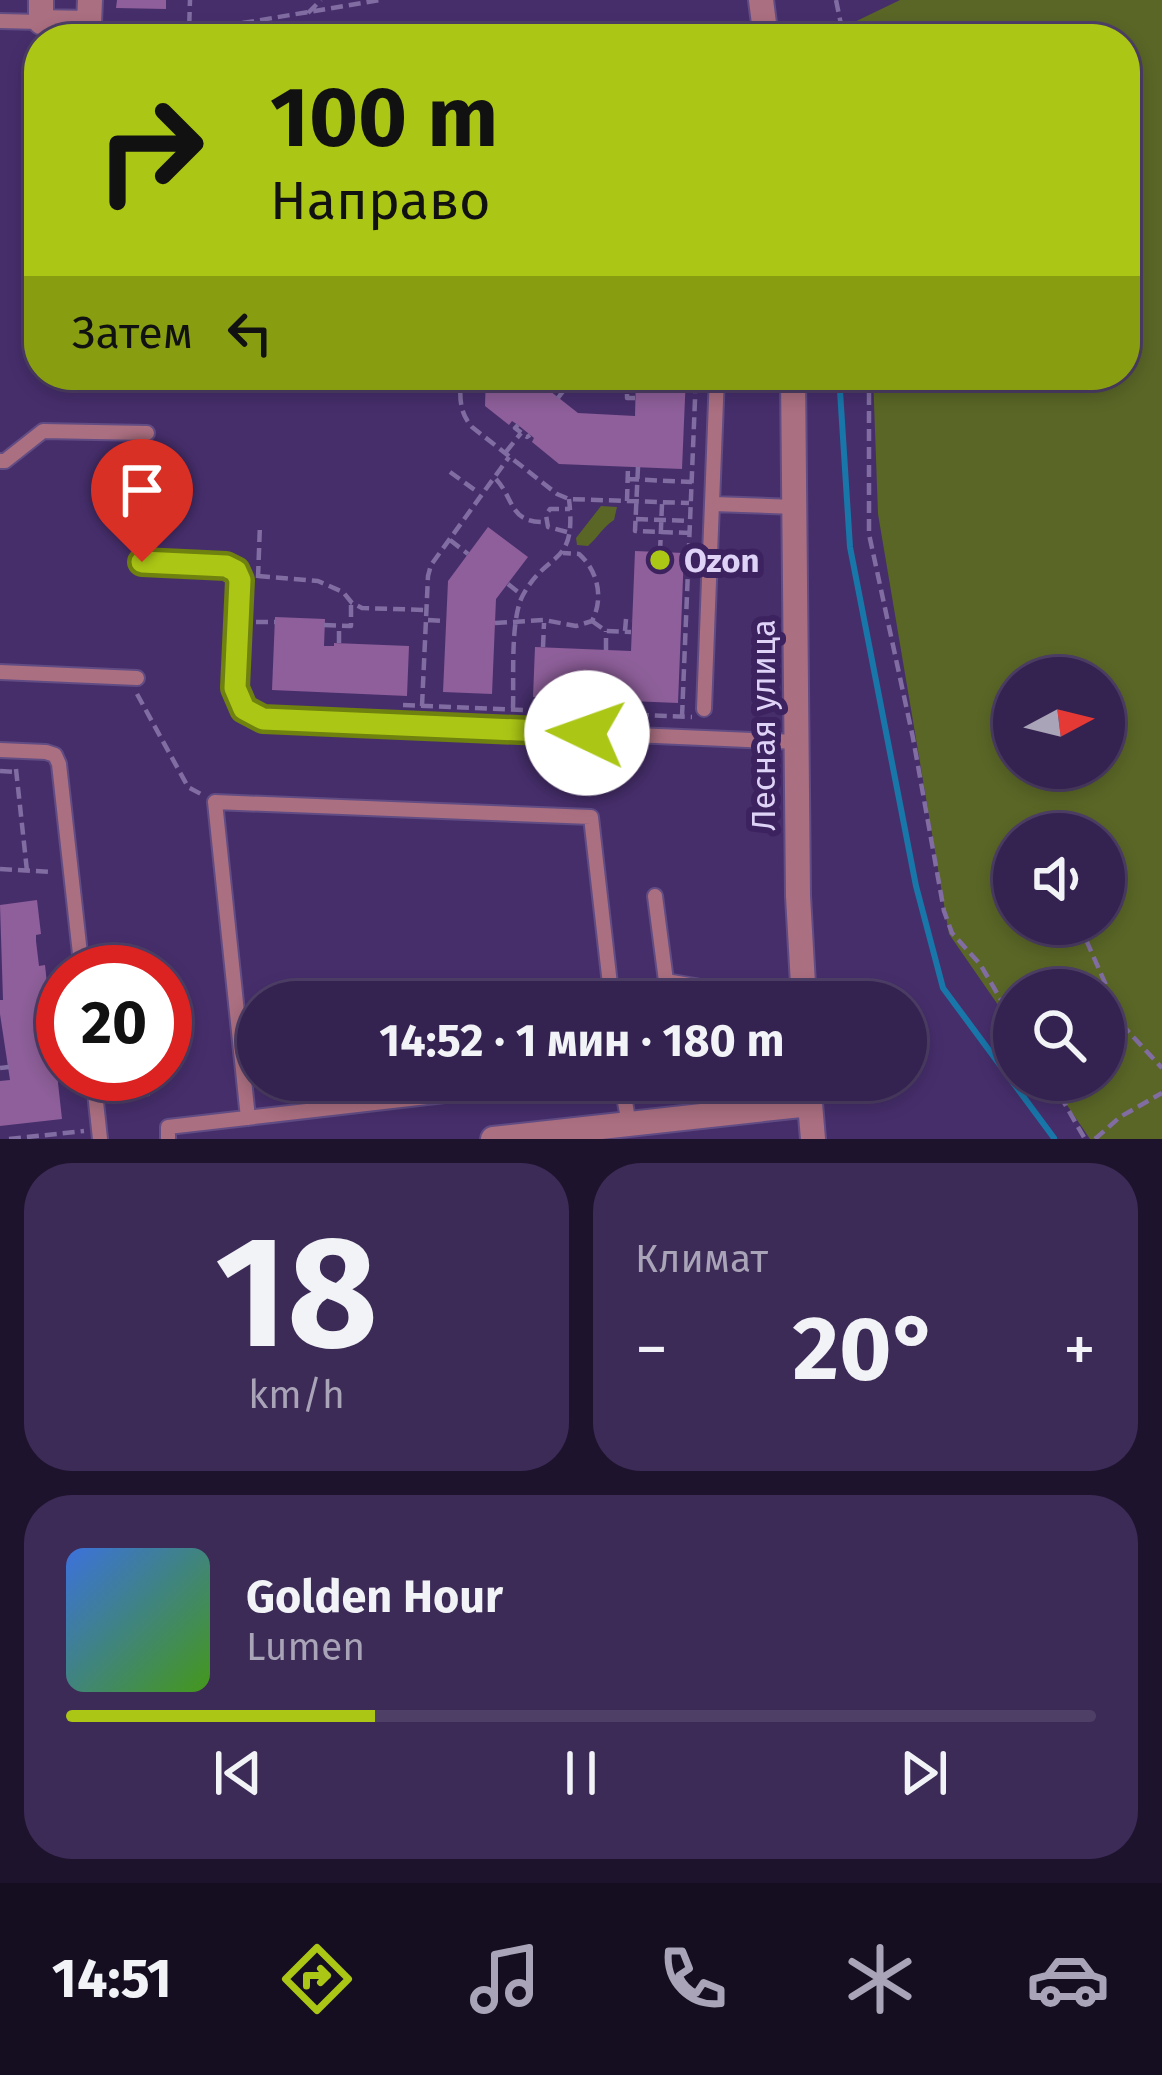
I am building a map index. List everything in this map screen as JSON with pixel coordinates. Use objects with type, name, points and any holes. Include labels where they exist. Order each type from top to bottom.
[{"type":"street","points":[[41,11],[89,22],[89,0]]},
{"type":"street","name":"Лесная улица","points":[[793,390],[798,896],[803,981]]},
{"type":"street","points":[[493,1139],[629,1124],[758,1101]]},
{"type":"street","points":[[810,1101],[813,1139]]},
{"type":"lane","points":[[0,21],[41,11]]},
{"type":"lane","points":[[704,709],[717,390]]},
{"type":"lane","points":[[0,461],[44,431],[147,433]]},
{"type":"lane","points":[[713,504],[795,507]]},
{"type":"lane","points":[[142,562],[226,566],[236,571],[240,580],[235,688],[244,709],[263,719],[796,742]]},
{"type":"lane","points":[[0,671],[134,678]]},
{"type":"lane","points":[[7,750],[55,755],[79,945]]},
{"type":"lane","points":[[248,1118],[215,802],[592,818],[610,981]]},
{"type":"lane","points":[[655,896],[666,981]]},
{"type":"lane","points":[[96,1101],[100,1139]]},
{"type":"lane","points":[[167,1139],[168,1127],[394,1101]]},
{"type":"lane","points":[[625,1101],[629,1124]]},
{"type":"path","points":[[308,13],[321,0]]},
{"type":"path","points":[[239,24],[380,0]]},
{"type":"path","points":[[460,390],[463,416],[472,427],[557,494],[569,499],[691,503]]},
{"type":"path","points":[[558,398],[564,390]]},
{"type":"path","points":[[627,390],[627,398],[635,398]]},
{"type":"path","points":[[682,717],[696,390]]},
{"type":"path","points":[[869,390],[868,533],[914,738],[944,911],[952,933],[993,986]]},
{"type":"path","points":[[685,400],[695,401]]},
{"type":"path","points":[[518,425],[515,428],[530,435]]},
{"type":"path","points":[[422,706],[431,565],[521,433]]},
{"type":"path","points":[[627,501],[628,467]]},
{"type":"path","points":[[638,467],[635,531],[690,533]]},
{"type":"path","points":[[450,472],[482,495]]},
{"type":"path","points":[[494,477],[525,520],[545,522],[570,533]]},
{"type":"path","points":[[627,479],[692,482]]},
{"type":"path","points":[[513,710],[517,612],[536,579],[563,553],[570,533],[569,499]]},
{"type":"path","points":[[659,552],[662,502]]},
{"type":"path","points":[[545,522],[550,509],[570,508]]},
{"type":"path","points":[[636,519],[690,521]]},
{"type":"path","points":[[260,524],[258,576],[318,581],[344,592],[362,608],[426,610]]},
{"type":"path","points":[[450,540],[468,554]]},
{"type":"path","points":[[563,553],[579,554],[591,567],[599,601],[592,621]]},
{"type":"path","points":[[508,584],[523,596]]},
{"type":"path","points":[[324,625],[351,626],[352,603]]},
{"type":"path","points":[[592,621],[606,632],[628,632],[626,619],[632,620]]},
{"type":"path","points":[[426,620],[446,621]]},
{"type":"path","points":[[495,623],[544,620],[577,626],[592,621]]},
{"type":"path","points":[[543,647],[544,620]]},
{"type":"path","points":[[256,622],[274,622]]},
{"type":"path","points":[[339,625],[339,643]]},
{"type":"path","points":[[605,650],[606,632]]},
{"type":"path","points":[[134,678],[138,698],[188,787],[215,802]]},
{"type":"path","points":[[603,713],[604,700]]},
{"type":"path","points":[[400,705],[682,717],[704,717],[704,709]]},
{"type":"path","points":[[7,750],[16,772],[27,871]]},
{"type":"path","points":[[0,771],[16,772]]},
{"type":"path","points":[[0,869],[71,873]]},
{"type":"path","points":[[1088,945],[1125,1028],[1162,1068]]},
{"type":"path","points":[[0,1068],[9,1067]]},
{"type":"path","points":[[1096,1139],[1120,1117],[1162,1093]]},
{"type":"path","points":[[1063,1101],[1085,1139]]},
{"type":"path","points":[[9,1139],[84,1130]]},
{"type":"green space","points":[[900,0],[1162,0],[1162,1139],[1090,1139],[1064,1101],[1125,1101],[1125,969],[993,969],[993,998],[949,934],[878,514],[874,390],[1140,390],[1140,24],[850,24]]},
{"type":"green space","points":[[601,506],[617,507],[614,520],[588,546],[577,545],[576,538]]},
{"type":"building","points":[[117,0],[166,0],[166,9],[116,8]]},
{"type":"building","points":[[486,390],[549,390],[578,413],[635,416],[636,390],[685,390],[682,469],[559,464],[518,425],[512,421],[509,425],[485,406]]},
{"type":"building","points":[[488,527],[528,557],[496,599],[492,694],[443,692],[448,581]]},
{"type":"building","points":[[635,551],[684,553],[678,703],[533,697],[535,647],[631,651]]},
{"type":"building","points":[[275,617],[325,619],[324,646],[409,646],[407,696],[272,690]]},
{"type":"building","points":[[37,900],[41,934],[36,935],[36,1101],[60,1101],[62,1119],[0,1126],[0,1081],[10,1080],[0,1014],[0,905]]},
{"type":"waterway","points":[[840,390],[850,547],[916,886],[943,988],[1054,1138]]},
{"type":"place","name":"Ozon","points":[[660,560]]},
{"type":"route","points":[[142,562],[226,566],[236,571],[240,580],[235,688],[244,709],[263,719],[587,733]]}]
